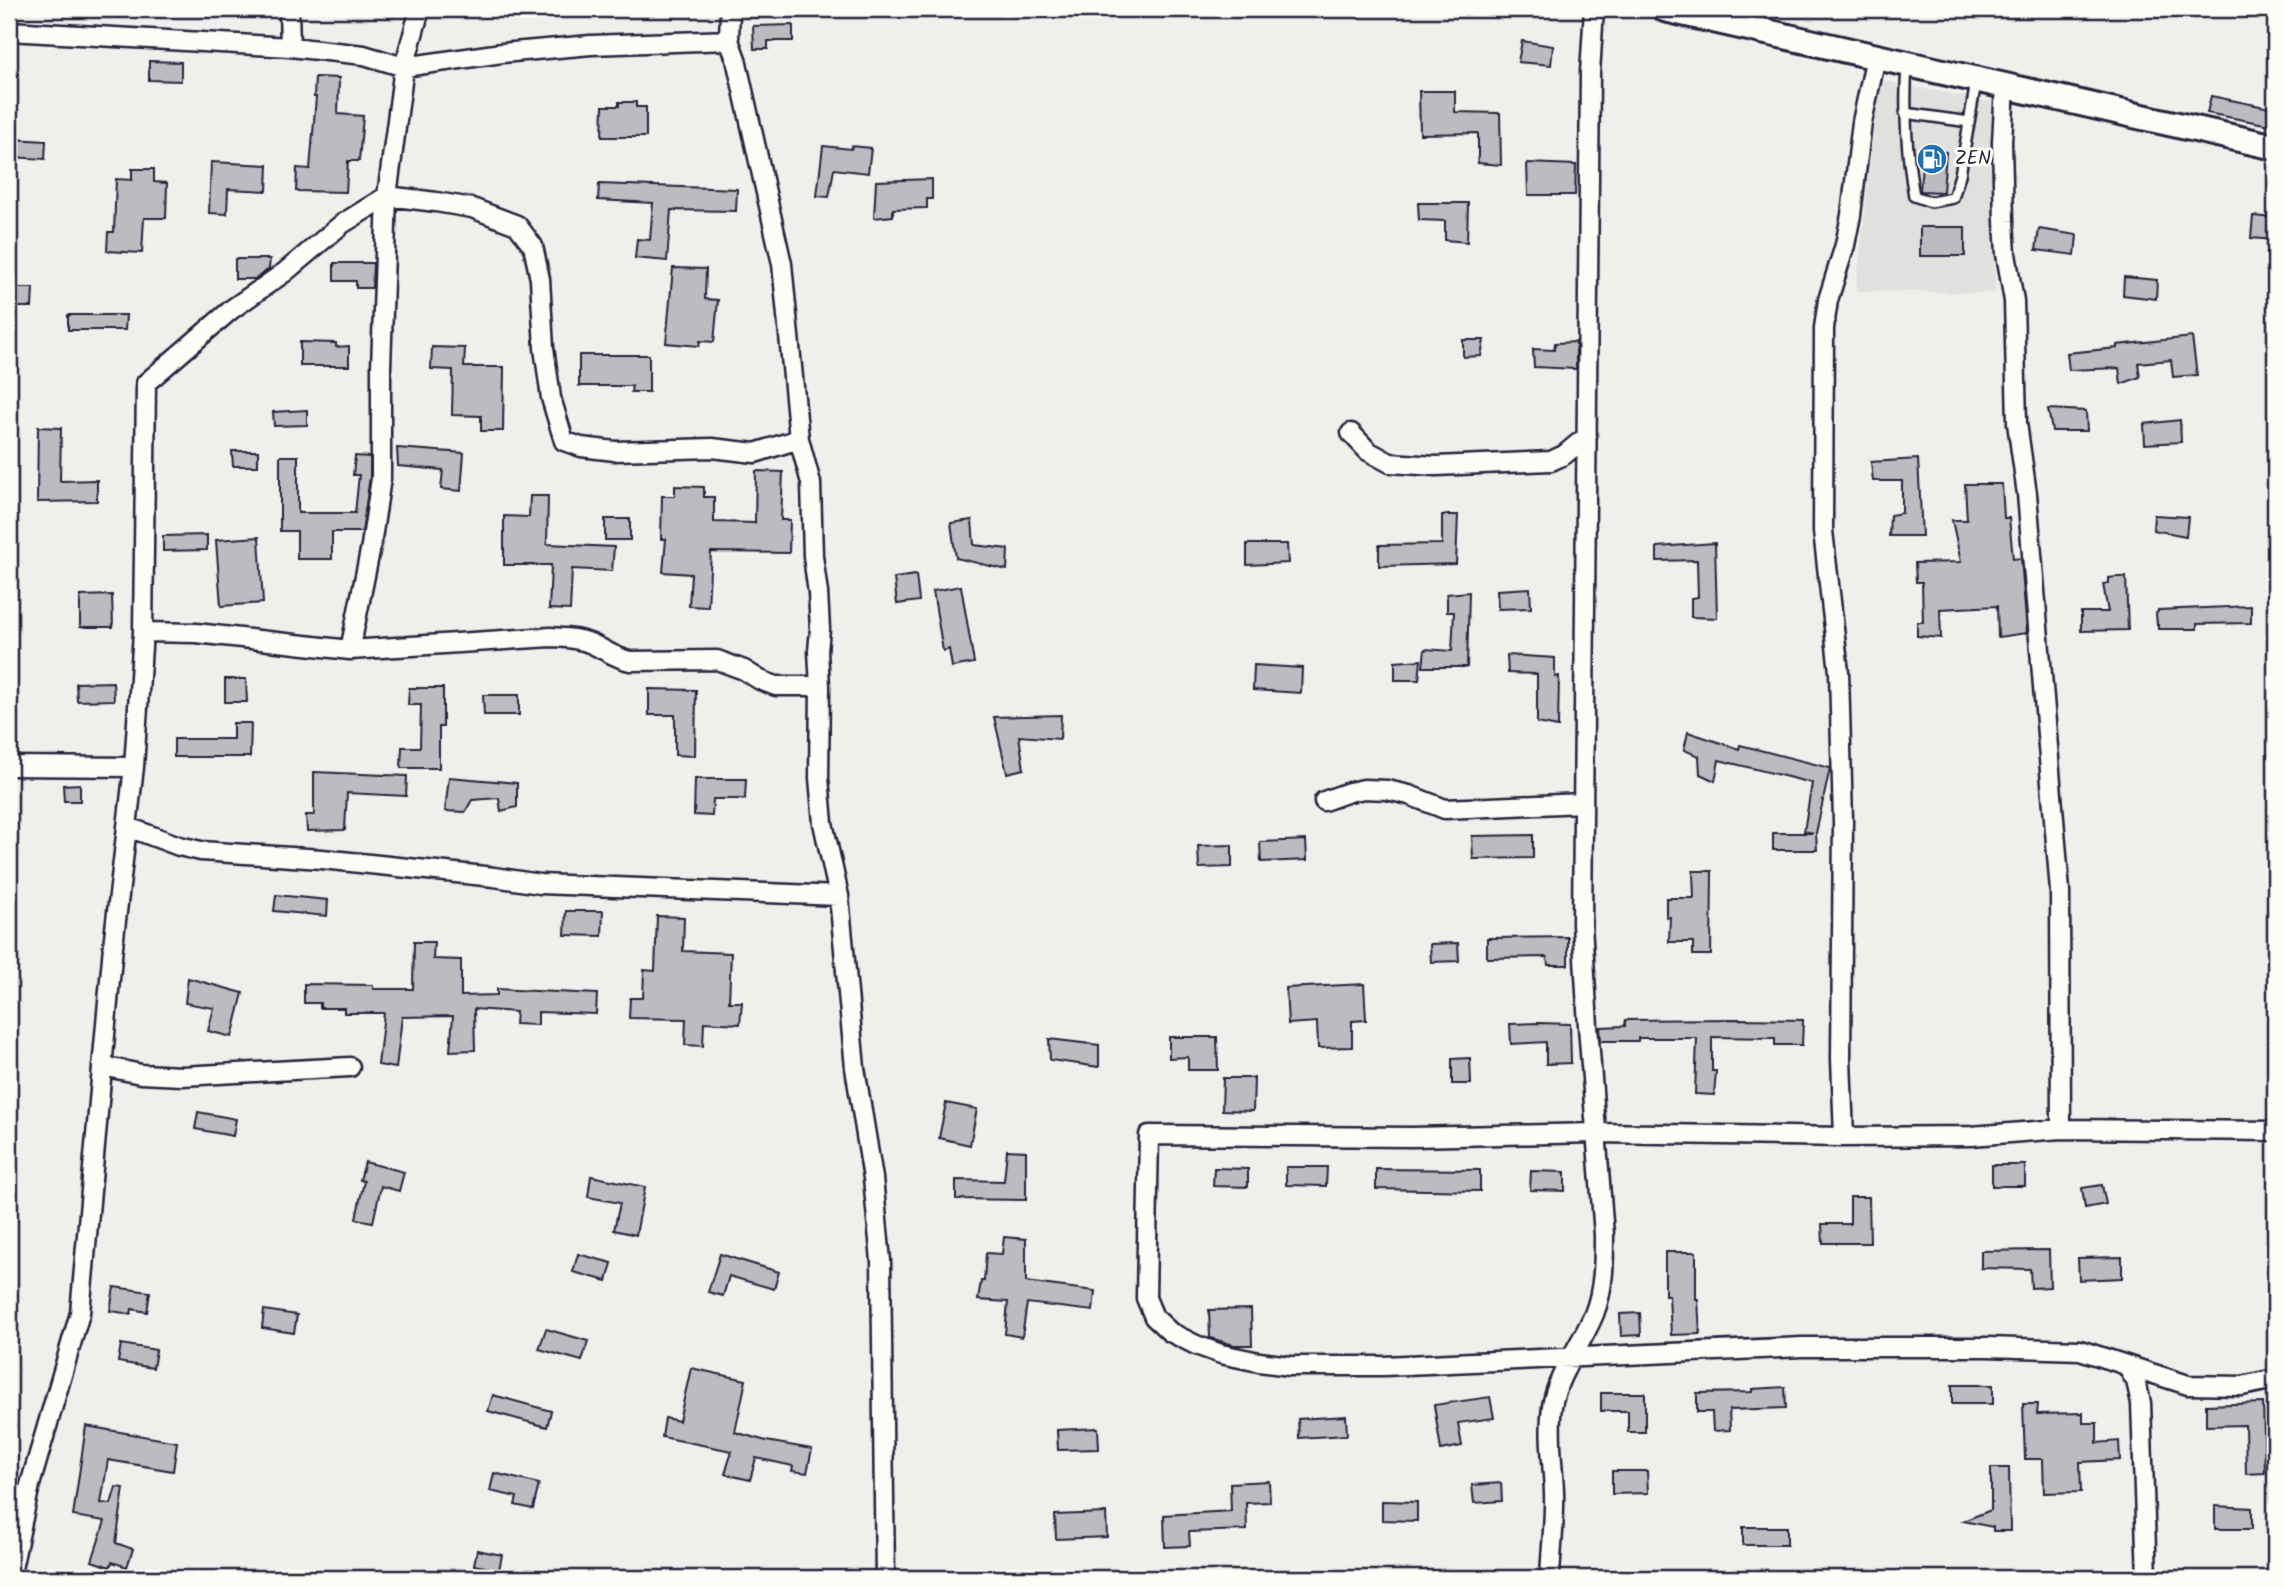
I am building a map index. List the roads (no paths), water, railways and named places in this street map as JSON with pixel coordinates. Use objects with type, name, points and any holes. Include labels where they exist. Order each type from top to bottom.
[{"type":"street","points":[[289,9],[290,47]]},
{"type":"street","points":[[350,650],[371,546],[381,478],[381,367],[387,196],[404,67],[420,9]]},
{"type":"street","points":[[730,9],[729,40],[768,193],[782,264],[799,439],[811,483],[813,556],[820,629],[817,651],[820,686],[818,778],[823,823],[839,896],[855,1068],[873,1178],[881,1261],[885,1578]]},
{"type":"street","points":[[1550,1578],[1554,1495],[1552,1407],[1564,1369],[1595,1312],[1603,1280],[1604,1235],[1582,924],[1590,73],[1594,9]]},
{"type":"street","points":[[1665,9],[2275,147]]},
{"type":"street","points":[[9,31],[290,47],[364,55],[404,67],[502,52],[591,45],[729,40]]},
{"type":"street","points":[[1844,1137],[1841,1059],[1843,821],[1839,672],[1823,531],[1824,328],[1828,300],[1851,215],[1862,122],[1876,57]]},
{"type":"street","points":[[2005,85],[2002,142],[2004,232],[2014,301],[2017,423],[2029,516],[2060,891],[2061,1129]]},
{"type":"street","points":[[10,1578],[30,1485],[80,1313],[113,946],[134,767],[143,632],[146,383],[232,309],[285,272],[342,224],[387,196],[472,208],[496,216],[517,225],[533,247],[540,279],[544,348],[551,398],[564,441],[581,447],[615,451],[712,448],[755,453],[799,439]]},
{"type":"street","points":[[1351,433],[1368,451],[1390,463],[1436,466],[1551,461],[1587,436]]},
{"type":"street","points":[[143,632],[196,633],[350,650],[551,637],[577,639],[630,661],[717,660],[776,686],[820,686]]},
{"type":"street","points":[[9,766],[134,767]]},
{"type":"street","points":[[1324,801],[1364,789],[1409,795],[1445,809],[1582,803]]},
{"type":"street","points":[[128,827],[179,846],[201,851],[322,859],[540,884],[839,896]]},
{"type":"street","points":[[102,1066],[141,1074],[182,1076],[349,1067]]},
{"type":"street","points":[[2275,1131],[2061,1129],[1971,1136],[1844,1137],[1596,1133],[1412,1137],[1149,1135],[1146,1298],[1154,1317],[1170,1332],[1196,1345],[1221,1354],[1290,1366],[1384,1366],[1802,1347],[1987,1346],[2080,1350],[2102,1356],[2128,1368],[2188,1385],[2242,1386],[2275,1379]]},
{"type":"street","points":[[2128,1368],[2136,1381],[2141,1403],[2147,1578]]},
{"type":"lane","points":[[1907,64],[1907,154],[1914,196],[1931,202],[1953,198],[1960,175],[1977,79]]},
{"type":"lane","points":[[1905,113],[1969,122]]},
{"type":"place","name":"ZEN","points":[[1932,159]]}]
